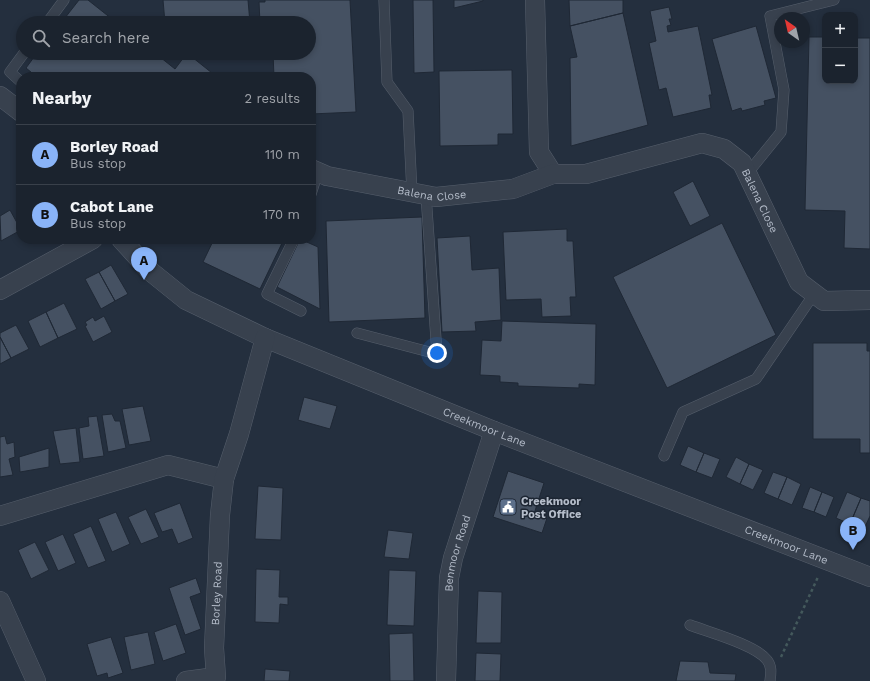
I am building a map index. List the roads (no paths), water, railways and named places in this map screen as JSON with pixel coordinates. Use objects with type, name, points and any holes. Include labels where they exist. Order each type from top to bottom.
[{"type":"street","points":[[535,0],[539,152],[553,174]]},
{"type":"street","points":[[0,96],[16,108]]},
{"type":"street","name":"Balena Close","points":[[316,171],[327,176],[436,197],[513,189],[553,174],[586,174],[702,143],[724,149],[742,164],[800,282],[824,301],[870,300]]},
{"type":"street","points":[[0,290],[84,244]]},
{"type":"street","name":"Creekmoor Lane","points":[[126,244],[150,271],[186,300],[265,338],[494,431],[870,577]]},
{"type":"street","name":"Borley Road","points":[[186,681],[216,677],[215,640],[220,515],[224,479],[239,434],[265,338]]},
{"type":"street","name":"Benmoor Road","points":[[446,681],[449,578],[494,431]]},
{"type":"street","points":[[0,516],[168,466],[224,479]]},
{"type":"street","points":[[0,601],[36,681]]},
{"type":"lane","points":[[52,16],[64,0]]},
{"type":"lane","points":[[357,333],[436,354],[419,194],[408,112],[386,82],[384,0]]},
{"type":"lane","points":[[747,174],[781,132],[784,90],[770,16],[834,0]]},
{"type":"lane","points":[[16,77],[10,72],[19,60]]},
{"type":"lane","points":[[292,244],[267,294],[301,312]]},
{"type":"lane","points":[[664,456],[683,412],[756,379],[814,294]]},
{"type":"lane","points":[[690,626],[756,650],[767,660],[771,668],[770,681]]},
{"type":"place","name":"Borley Road","points":[[144,280]]},
{"type":"place","name":"Creekmoor Post Office","points":[[508,507]]},
{"type":"place","name":"Cabot Lane","points":[[853,550]]}]
